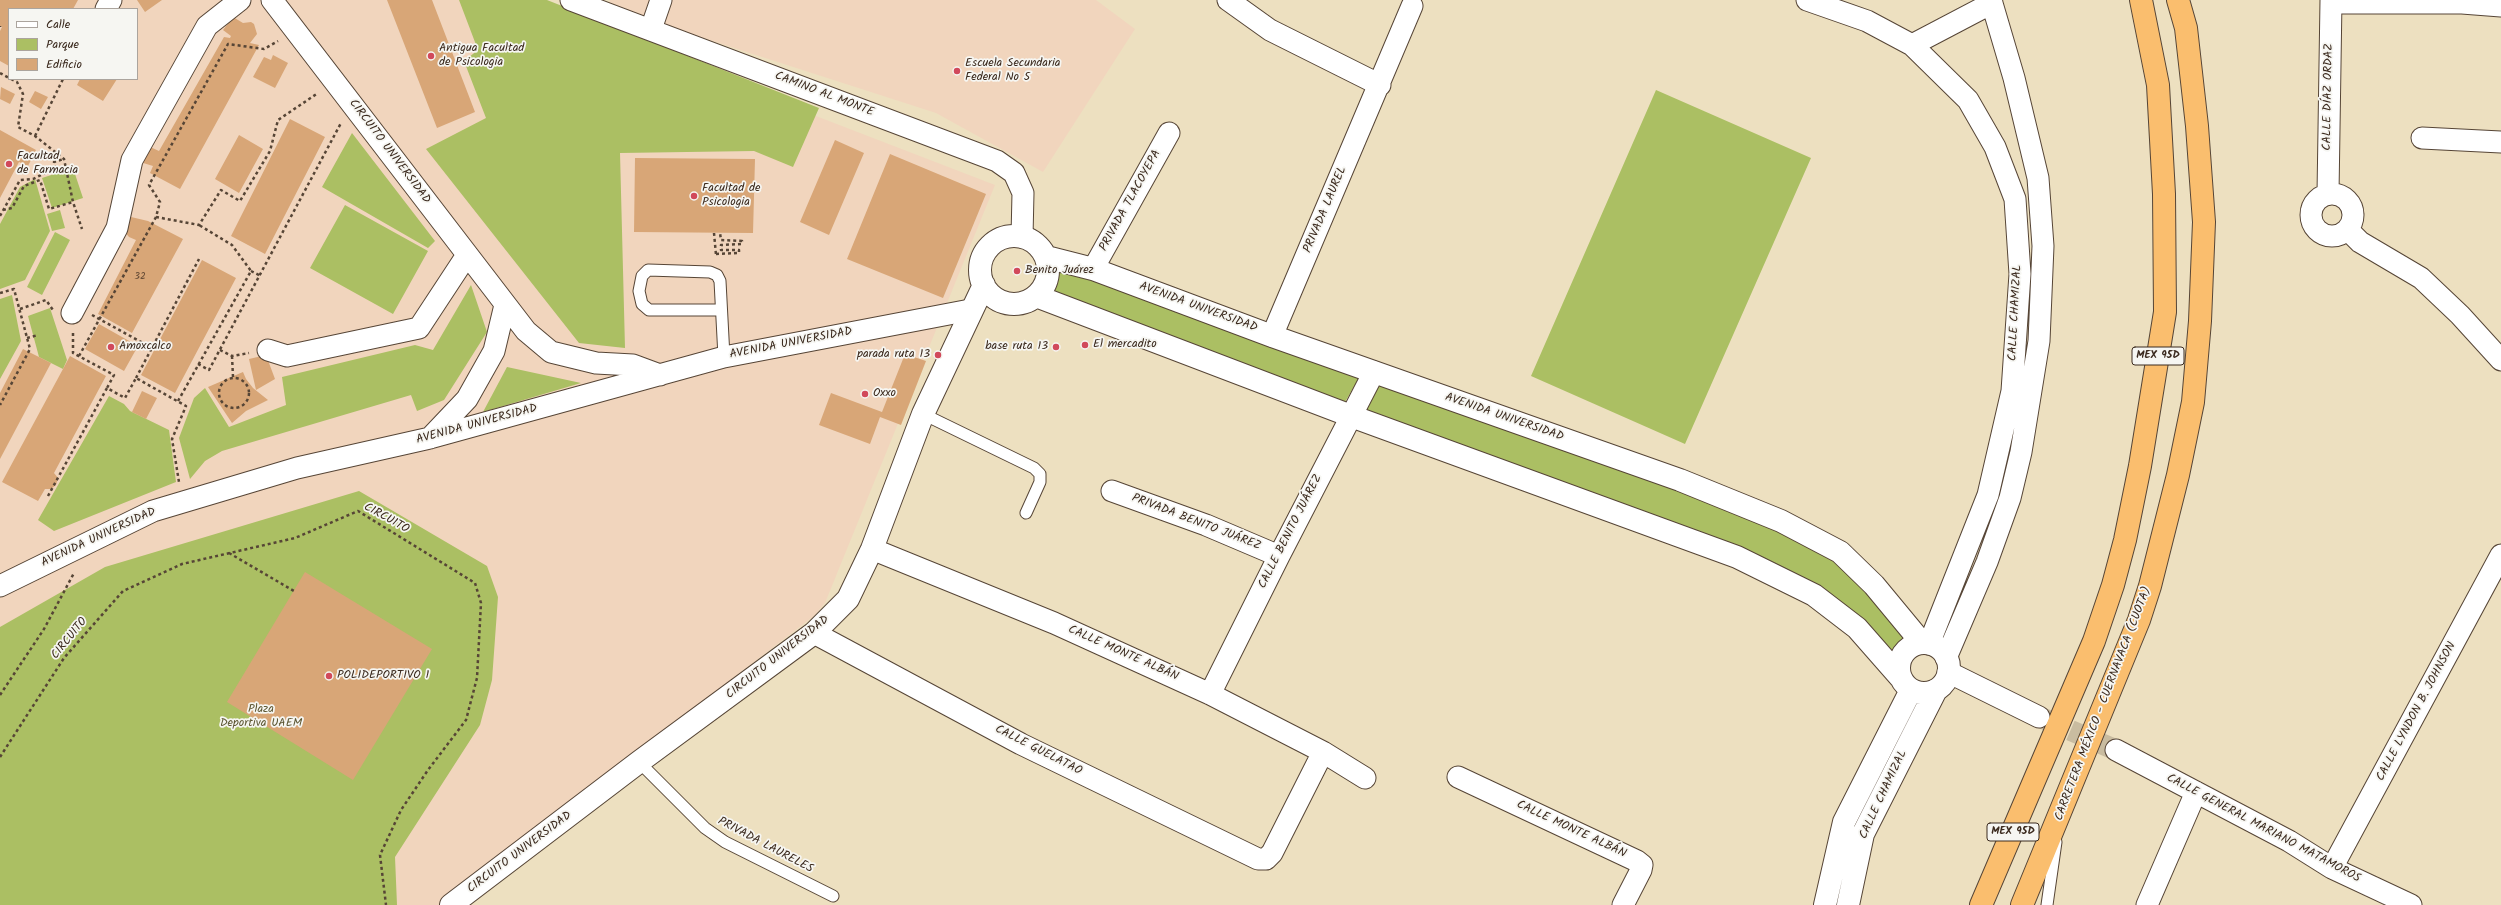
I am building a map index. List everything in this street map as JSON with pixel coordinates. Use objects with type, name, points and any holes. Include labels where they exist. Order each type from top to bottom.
[{"type":"highway","name":"MEX 95D","points":[[1981,905],[2094,641],[2113,585],[2125,540],[2140,466],[2165,312],[2164,194],[2158,85],[2141,0]]},
{"type":"highway","name":"CARRETERA MÉXICO - CUERNAVACA (CUOTA)","points":[[2022,905],[2058,822],[2140,620],[2178,475],[2193,402],[2200,321],[2204,222],[2186,28],[2178,0]]},
{"type":"street","points":[[74,310],[117,228],[132,160],[207,26],[240,0]]},
{"type":"street","name":"CIRCUITO UNIVERSIDAD","points":[[272,0],[526,331],[551,352],[596,363],[633,365],[660,375]]},
{"type":"street","name":"CAMINO AL MONTE","points":[[571,0],[652,29],[996,161],[1014,173],[1023,193],[1022,237]]},
{"type":"street","points":[[652,29],[661,0]]},
{"type":"street","points":[[1228,0],[1270,30],[1380,85]]},
{"type":"street","name":"CALLE CHAMIZAL","points":[[1807,0],[1867,21],[1912,45],[1968,100],[1994,147],[2015,199],[2020,274],[2012,391],[1988,495],[1926,643]]},
{"type":"street","points":[[1912,45],[1991,2]]},
{"type":"street","name":"CALLE CHAMIZAL","points":[[1947,665],[2010,498],[2021,452],[2039,340],[2043,246],[2038,178],[2014,78],[1991,2]]},
{"type":"street","points":[[2331,2],[2462,2],[2501,6]]},
{"type":"street","name":"CALLE DÍAZ ORDAZ","points":[[2328,194],[2331,2]]},
{"type":"street","name":"PRIVADA LAUREL","points":[[1272,336],[1380,85],[1412,6]]},
{"type":"street","name":"PRIVADA TLACOYEPA","points":[[1093,269],[1169,133]]},
{"type":"street","points":[[2422,138],[2501,142]]},
{"type":"street","points":[[2328,194],[2341,196],[2351,205],[2354,218],[2348,230],[2336,237],[2323,235],[2314,226],[2311,213],[2316,201],[2328,194]]},
{"type":"street","points":[[2348,230],[2360,242],[2421,278],[2460,315],[2501,360]]},
{"type":"street","points":[[1022,237],[1036,244],[1046,257],[1048,278],[1043,288],[1036,296],[1022,303],[1007,304],[993,297],[984,285],[981,264],[992,245],[1006,238],[1022,237]]},
{"type":"street","points":[[268,350],[287,356],[419,328],[467,255]]},
{"type":"street","name":"AVENIDA UNIVERSIDAD","points":[[1046,257],[1093,269],[1272,336],[1680,480],[1781,521],[1840,552],[1874,585],[1926,643]]},
{"type":"street","name":"CIRCUITO UNIVERSIDAD","points":[[451,905],[639,762],[814,633],[848,599],[872,549],[923,414],[970,310],[984,285]]},
{"type":"street","points":[[1036,296],[1351,416],[1737,557],[1814,595],[1858,628],[1906,683],[1928,693],[1936,690],[1944,683],[1947,665],[1940,649],[1926,643],[1911,647],[1903,655],[1899,666],[1906,683]]},
{"type":"street","points":[[430,438],[467,399],[494,351],[505,305]]},
{"type":"street","name":"AVENIDA UNIVERSIDAD","points":[[0,586],[153,511],[297,468],[430,438],[724,357],[970,310]]},
{"type":"street","name":"CALLE BENITO JUÁREZ","points":[[1210,694],[1278,556],[1374,372]]},
{"type":"street","name":"PRIVADA BENITO JUÁREZ","points":[[1112,491],[1206,525],[1278,556]]},
{"type":"street","name":"CALLE MONTE ALBÁN","points":[[872,549],[1054,623],[1210,694],[1323,752],[1365,778]]},
{"type":"street","name":"CALLE LYNDON B. JOHNSON","points":[[2332,868],[2501,555]]},
{"type":"street","name":"CALLE GUELATAO","points":[[814,633],[1021,744],[1258,859],[1266,859],[1272,853],[1323,752]]},
{"type":"street","points":[[1947,665],[2039,717]]},
{"type":"street","name":"CALLE CHAMIZAL","points":[[1825,905],[1844,822],[1906,683]]},
{"type":"street","name":"CALLE CHAMIZAL","points":[[1848,905],[1863,834],[1936,690]]},
{"type":"street","name":"CALLE GENERAL MARIANO MATAMOROS","points":[[2116,750],[2289,842],[2332,868],[2411,905]]},
{"type":"street","name":"CALLE MONTE ALBÁN","points":[[1458,777],[1637,860],[1642,865],[1641,870],[1623,905]]},
{"type":"street","points":[[2147,905],[2196,792]]},
{"type":"lane","points":[[720,310],[649,310],[642,304],[639,291],[642,276],[648,270],[710,272],[717,275],[720,281],[720,310],[724,357]]},
{"type":"lane","points":[[923,414],[1034,468],[1040,474],[1040,482],[1026,513]]},
{"type":"lane","name":"PRIVADA LAURELES","points":[[639,762],[705,828],[725,842],[833,896]]},
{"type":"lane","points":[[2047,905],[2058,822]]},
{"type":"path","points":[[79,356],[156,217],[160,202],[149,185],[228,44],[264,49],[295,30]]},
{"type":"path","points":[[14,80],[17,82],[23,94],[18,127],[35,136],[64,159],[73,202],[82,229]]},
{"type":"path","points":[[35,136],[63,80]]},
{"type":"path","points":[[199,225],[222,190],[240,201],[270,151],[278,120],[335,82]]},
{"type":"path","points":[[198,364],[209,370],[261,276],[351,104]]},
{"type":"path","points":[[0,216],[20,180],[33,179],[55,168],[54,162],[64,159]]},
{"type":"path","points":[[3,210],[12,208],[24,186],[40,180],[49,209],[73,202]]},
{"type":"path","points":[[156,217],[199,225],[232,245],[251,271],[261,276]]},
{"type":"path","points":[[714,233],[715,253],[739,253],[740,250],[721,250],[721,246],[741,244],[742,241],[721,240],[720,233]]},
{"type":"path","points":[[107,388],[125,398],[199,259]]},
{"type":"path","points":[[178,401],[251,271]]},
{"type":"path","points":[[0,293],[14,289],[30,349],[0,405]]},
{"type":"path","points":[[20,309],[46,300]]},
{"type":"path","points":[[48,496],[114,375],[73,353],[74,310],[99,319],[152,348]]},
{"type":"path","points":[[27,338],[38,335]]},
{"type":"path","points":[[220,350],[232,356],[268,350]]},
{"type":"path","points":[[232,356],[233,377]]},
{"type":"path","points":[[233,377],[246,383],[249,392],[243,405],[233,408],[224,404],[219,395],[224,381],[233,377]]},
{"type":"path","points":[[136,378],[186,406],[172,439],[180,484]]},
{"type":"path","name":"CIRCUITO","points":[[0,757],[64,658],[123,590],[182,564],[295,538],[358,511],[475,583],[481,603],[477,678],[466,720],[428,770],[401,810],[380,855],[386,905]]},
{"type":"path","points":[[0,694],[44,629],[91,541]]},
{"type":"path","points":[[229,553],[294,591]]},
{"type":"shaded area","points":[[0,0],[515,0],[995,185],[825,603],[814,616],[438,905],[0,905]]},
{"type":"shaded area","name":"Escuela Secundaria Federal No 5","points":[[610,0],[1096,0],[1135,29],[1043,172],[936,113],[607,7]]},
{"type":"green space","points":[[459,0],[547,0],[819,108],[793,167],[754,151],[620,153],[625,348],[579,343],[426,149],[486,118],[464,61],[478,50]]},
{"type":"green space","points":[[1656,90],[1811,158],[1685,444],[1531,376]]},
{"type":"green space","points":[[352,133],[435,241],[428,248],[322,187]]},
{"type":"green space","points":[[73,168],[83,198],[52,208],[42,178]]},
{"type":"green space","points":[[35,179],[50,231],[25,280],[0,289],[0,224],[20,187]]},
{"type":"green space","points":[[345,205],[428,251],[393,314],[310,268]]},
{"type":"green space","points":[[60,210],[65,228],[52,231],[47,214]]},
{"type":"green space","points":[[55,232],[70,240],[42,295],[27,287]]},
{"type":"green space","points":[[1060,268],[1359,378],[1345,402],[1050,295]]},
{"type":"green space","points":[[471,285],[487,332],[444,400],[417,411],[411,395],[222,451],[205,461],[190,479],[179,438],[194,398],[205,388],[229,427],[286,405],[282,377],[415,345],[433,350]]},
{"type":"green space","points":[[12,295],[21,341],[0,379],[0,299]]},
{"type":"green space","points":[[50,308],[67,360],[63,369],[39,357],[28,316]]},
{"type":"green space","points":[[507,367],[581,383],[483,412]]},
{"type":"green space","points":[[1380,380],[1754,517],[1839,561],[1907,637],[1889,653],[1743,549],[1641,510],[1362,410]]},
{"type":"green space","points":[[109,396],[124,404],[130,411],[169,430],[176,482],[54,531],[38,520]]},
{"type":"green space","name":"Plaza Deportiva UAEM","points":[[359,491],[487,566],[498,597],[492,680],[480,725],[395,857],[397,905],[0,905],[0,627],[105,567]]},
{"type":"building","points":[[0,0],[78,0],[74,8],[8,8],[8,65],[0,61],[0,31],[2,27],[0,26]]},
{"type":"building","points":[[137,0],[162,0],[145,12]]},
{"type":"building","name":"Antigua Facultad de Psicologia","points":[[387,0],[432,0],[475,112],[437,128]]},
{"type":"building","points":[[233,17],[243,23],[251,22],[254,24],[257,34],[250,43],[259,45],[180,189],[150,173],[153,166],[140,162],[148,146],[159,151],[224,37],[230,38],[231,36],[223,30]]},
{"type":"building","points":[[273,55],[288,63],[275,88],[253,77],[264,57],[271,60]]},
{"type":"building","points":[[80,80],[116,80],[103,101],[77,85]]},
{"type":"building","points":[[1,87],[15,94],[10,104],[0,99]]},
{"type":"building","points":[[35,91],[48,97],[41,109],[29,102]]},
{"type":"building","points":[[290,119],[325,137],[265,254],[231,236]]},
{"type":"building","name":"Facultad de Farmacia","points":[[0,130],[36,150],[28,166],[19,162],[0,198]]},
{"type":"building","points":[[239,135],[263,149],[239,193],[215,179]]},
{"type":"building","points":[[835,140],[864,153],[829,235],[800,222]]},
{"type":"building","points":[[890,154],[986,194],[943,298],[847,259]]},
{"type":"building","name":"Facultad de Psicologia","points":[[635,158],[755,159],[753,233],[634,232]]},
{"type":"building","points":[[131,217],[148,221],[183,239],[132,333],[98,314],[136,240],[129,237],[124,231],[126,223]]},
{"type":"building","points":[[202,260],[236,278],[175,393],[141,375]]},
{"type":"building","name":"Amoxcalco","points":[[99,324],[138,346],[124,371],[85,349]]},
{"type":"building","points":[[23,349],[51,363],[0,459],[0,393]]},
{"type":"building","points":[[905,354],[926,361],[901,425],[880,417],[870,444],[819,425],[831,393],[882,412]]},
{"type":"building","points":[[266,355],[275,379],[256,390],[249,359]]},
{"type":"building","points":[[70,356],[106,376],[54,473],[58,478],[56,485],[51,489],[45,489],[38,501],[2,482]]},
{"type":"building","points":[[243,372],[253,388],[268,400],[246,411],[232,423],[208,387]]},
{"type":"building","points":[[142,391],[157,398],[146,419],[132,412]]},
{"type":"building","name":"POLIDEPORTIVO 1","points":[[305,572],[432,649],[353,780],[227,702]]},
{"type":"tunnel","points":[[2042,718],[2116,750]]},
{"type":"place","name":"Antigua Facultad de Psicologia","points":[[431,56]]},
{"type":"place","name":"Escuela Secundaria Federal No 5","points":[[957,71]]},
{"type":"place","name":"Facultad de Farmacia","points":[[9,164]]},
{"type":"place","name":"Facultad de Psicologia","points":[[694,196]]},
{"type":"place","name":"Benito Juárez","points":[[1017,271]]},
{"type":"place","name":"El mercadito","points":[[1085,345]]},
{"type":"place","name":"Amoxcalco","points":[[111,347]]},
{"type":"place","name":"base ruta 13","points":[[1056,347]]},
{"type":"place","name":"parada ruta 13","points":[[938,355]]},
{"type":"place","name":"Oxxo","points":[[865,394]]},
{"type":"place","name":"POLIDEPORTIVO 1","points":[[329,676]]}]
